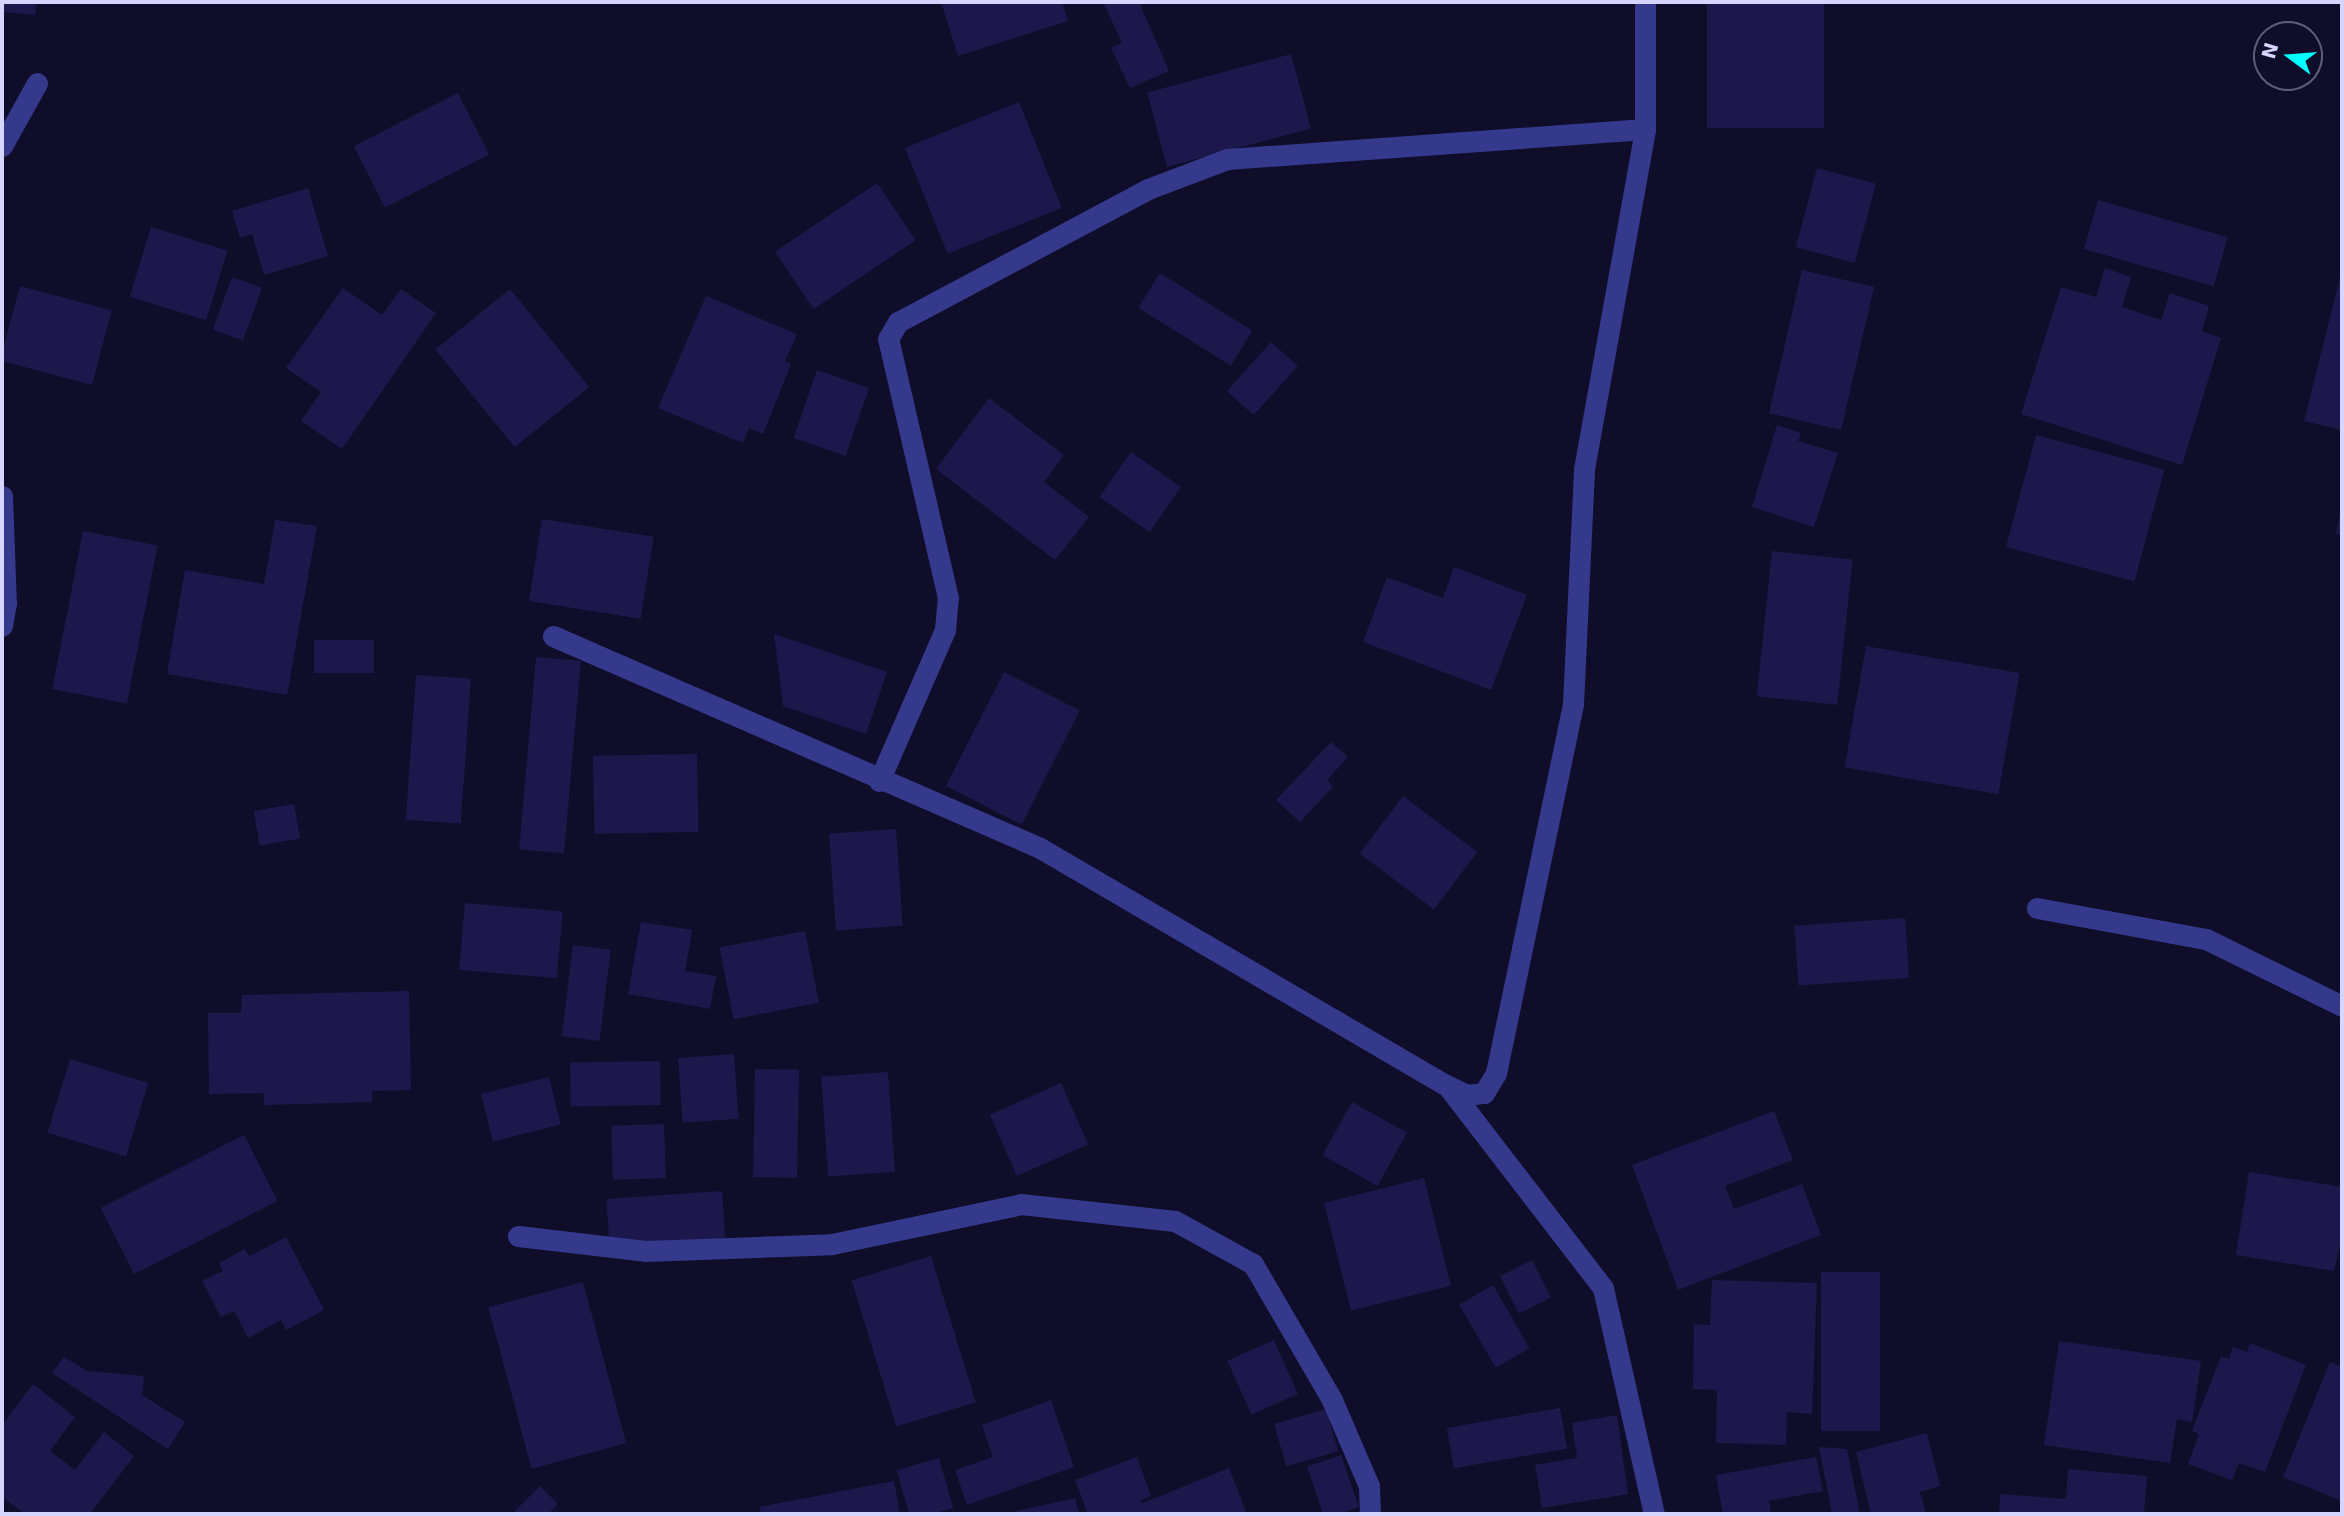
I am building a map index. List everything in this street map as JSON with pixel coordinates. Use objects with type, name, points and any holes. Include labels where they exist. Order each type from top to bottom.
[{"type":"street","points":[[553,636],[879,781],[1040,848],[1446,1085],[1467,1095],[1483,1093],[1496,1073],[1573,704],[1584,469],[1645,129],[1645,2]]},
{"type":"street","points":[[2,146],[37,83]]},
{"type":"street","points":[[879,781],[945,630],[948,598],[888,339],[898,322],[914,310],[1148,190],[1227,159],[1645,129]]},
{"type":"street","points":[[2,496],[6,603],[2,626]]},
{"type":"street","points":[[2037,908],[2207,939],[2342,1006]]},
{"type":"street","points":[[1446,1085],[1603,1288],[1654,1514]]},
{"type":"street","points":[[518,1236],[645,1251],[832,1244],[1021,1204],[1175,1221],[1254,1264],[1332,1400],[1369,1486],[1370,1514]]},
{"type":"building","points":[[2,2],[36,2],[35,15],[2,12]]},
{"type":"building","points":[[941,2],[1062,2],[1068,21],[958,56]]},
{"type":"building","points":[[1103,2],[1139,2],[1169,71],[1130,88],[1111,48],[1122,43]]},
{"type":"building","points":[[1707,2],[1824,2],[1824,128],[1707,128]]},
{"type":"building","points":[[1291,54],[1311,128],[1167,167],[1147,93]]},
{"type":"building","points":[[458,93],[489,154],[385,208],[354,146]]},
{"type":"building","points":[[1019,102],[1062,208],[948,254],[905,148]]},
{"type":"building","points":[[1817,168],[1876,184],[1855,263],[1796,247]]},
{"type":"building","points":[[877,183],[916,240],[814,309],[775,252]]},
{"type":"building","points":[[308,188],[328,256],[264,275],[252,234],[240,238],[232,211]]},
{"type":"building","points":[[2098,200],[2228,237],[2214,286],[2084,249]]},
{"type":"building","points":[[151,227],[228,250],[206,320],[130,297]]},
{"type":"building","points":[[2105,268],[2131,277],[2122,307],[2161,320],[2170,293],[2209,306],[2202,331],[2221,338],[2182,465],[2021,414],[2061,287],[2096,297]]},
{"type":"building","points":[[2342,269],[2342,430],[2304,421]]},
{"type":"building","points":[[1802,270],[1874,287],[1841,430],[1769,413]]},
{"type":"building","points":[[1160,273],[1252,331],[1231,366],[1138,308]]},
{"type":"building","points":[[232,277],[262,288],[243,341],[213,330]]},
{"type":"building","points":[[20,286],[112,311],[92,385],[2,361]]},
{"type":"building","points":[[343,288],[382,315],[401,289],[436,313],[342,449],[301,421],[321,392],[286,368]]},
{"type":"building","points":[[510,289],[589,387],[515,447],[435,349]]},
{"type":"building","points":[[706,296],[797,334],[785,361],[791,364],[763,434],[749,428],[743,443],[658,408]]},
{"type":"building","points":[[1271,342],[1298,366],[1254,415],[1227,391]]},
{"type":"building","points":[[817,370],[869,388],[846,456],[794,438]]},
{"type":"building","points":[[989,398],[1064,455],[1044,482],[1089,517],[1055,560],[936,469]]},
{"type":"building","points":[[1777,425],[1801,433],[1798,441],[1838,453],[1814,527],[1752,507]]},
{"type":"building","points":[[2036,435],[2164,469],[2134,581],[2006,547]]},
{"type":"building","points":[[1131,452],[1181,487],[1149,532],[1099,497]]},
{"type":"building","points":[[2342,509],[2342,535],[2336,534]]},
{"type":"building","points":[[542,519],[654,537],[641,619],[529,601]]},
{"type":"building","points":[[275,520],[317,526],[287,695],[167,674],[185,570],[264,584]]},
{"type":"building","points":[[83,531],[158,546],[127,704],[52,689]]},
{"type":"building","points":[[1772,551],[1853,559],[1837,705],[1757,696]]},
{"type":"building","points":[[1454,567],[1527,595],[1491,690],[1363,642],[1387,577],[1443,598]]},
{"type":"building","points":[[774,634],[887,672],[866,734],[783,706]]},
{"type":"building","points":[[314,640],[374,640],[374,673],[314,673]]},
{"type":"building","points":[[1866,646],[2020,673],[1998,794],[1845,767]]},
{"type":"building","points":[[536,657],[581,661],[564,853],[519,849]]},
{"type":"building","points":[[1004,672],[1080,711],[1022,825],[946,786]]},
{"type":"building","points":[[416,675],[471,679],[461,823],[406,820]]},
{"type":"building","points":[[1331,742],[1348,757],[1327,780],[1333,787],[1300,822],[1276,800]]},
{"type":"building","points":[[697,754],[698,832],[594,834],[593,756]]},
{"type":"building","points":[[1403,796],[1477,852],[1434,909],[1360,854]]},
{"type":"building","points":[[294,804],[300,838],[260,846],[254,811]]},
{"type":"building","points":[[896,829],[903,926],[836,930],[829,834]]},
{"type":"building","points":[[465,903],[563,912],[557,978],[459,970]]},
{"type":"building","points":[[1905,918],[1909,978],[1798,986],[1794,926]]},
{"type":"building","points":[[641,922],[692,930],[685,971],[716,976],[710,1009],[628,994]]},
{"type":"building","points":[[805,931],[819,1003],[734,1019],[720,948]]},
{"type":"building","points":[[573,945],[611,950],[600,1041],[562,1036]]},
{"type":"building","points":[[409,991],[411,1090],[372,1091],[372,1102],[264,1105],[264,1093],[209,1094],[208,1013],[241,1013],[242,995]]},
{"type":"building","points":[[734,1054],[739,1119],[683,1123],[678,1058]]},
{"type":"building","points":[[70,1059],[148,1083],[126,1157],[47,1133]]},
{"type":"building","points":[[660,1061],[661,1105],[571,1107],[570,1063]]},
{"type":"building","points":[[755,1069],[799,1070],[797,1178],[753,1177]]},
{"type":"building","points":[[888,1072],[895,1172],[828,1176],[821,1077]]},
{"type":"building","points":[[549,1077],[561,1125],[493,1141],[481,1094]]},
{"type":"building","points":[[1061,1083],[1088,1144],[1017,1176],[990,1115]]},
{"type":"building","points":[[1352,1102],[1407,1133],[1378,1186],[1322,1155]]},
{"type":"building","points":[[1774,1111],[1793,1160],[1725,1186],[1734,1209],[1802,1184],[1821,1235],[1678,1290],[1632,1165]]},
{"type":"building","points":[[664,1124],[666,1178],[613,1180],[611,1126]]},
{"type":"building","points":[[244,1135],[278,1201],[134,1274],[101,1208]]},
{"type":"building","points":[[2249,1172],[2342,1187],[2342,1237],[2334,1271],[2236,1255]]},
{"type":"building","points":[[1424,1178],[1451,1286],[1351,1311],[1324,1203]]},
{"type":"building","points":[[722,1191],[725,1238],[610,1246],[606,1199]]},
{"type":"building","points":[[286,1237],[324,1310],[286,1330],[281,1320],[248,1338],[234,1311],[221,1317],[202,1281],[223,1271],[219,1263],[245,1249],[249,1256]]},
{"type":"building","points":[[931,1256],[976,1402],[896,1427],[852,1280]]},
{"type":"building","points":[[1532,1260],[1551,1297],[1519,1314],[1500,1276]]},
{"type":"building","points":[[1821,1272],[1880,1272],[1880,1431],[1821,1431]]},
{"type":"building","points":[[1712,1280],[1817,1283],[1812,1414],[1787,1412],[1786,1445],[1716,1443],[1717,1390],[1693,1389],[1694,1324],[1710,1325]]},
{"type":"building","points":[[583,1282],[626,1443],[532,1469],[488,1307]]},
{"type":"building","points":[[1493,1285],[1530,1348],[1496,1368],[1459,1304]]},
{"type":"building","points":[[1274,1340],[1298,1394],[1251,1415],[1227,1361]]},
{"type":"building","points":[[2059,1341],[2201,1361],[2192,1422],[2177,1419],[2170,1463],[2044,1445]]},
{"type":"building","points":[[2250,1343],[2306,1365],[2265,1472],[2239,1463],[2232,1480],[2188,1464],[2199,1434],[2192,1431],[2221,1356],[2229,1359],[2233,1347],[2247,1352]]},
{"type":"building","points":[[64,1357],[87,1371],[144,1376],[142,1395],[185,1422],[168,1449],[52,1373]]},
{"type":"building","points":[[2330,1362],[2342,1367],[2342,1501],[2283,1477]]},
{"type":"building","points":[[33,1384],[75,1417],[50,1451],[75,1470],[104,1432],[134,1456],[90,1514],[25,1514],[2,1497],[2,1425]]},
{"type":"building","points":[[1051,1400],[1074,1467],[967,1505],[955,1470],[993,1457],[982,1425]]},
{"type":"building","points":[[1560,1408],[1567,1448],[1454,1468],[1447,1428]]},
{"type":"building","points":[[1326,1409],[1338,1451],[1286,1466],[1274,1424]]},
{"type":"building","points":[[1617,1415],[1628,1494],[1542,1508],[1535,1465],[1577,1458],[1572,1423]]},
{"type":"building","points":[[1927,1433],[1940,1486],[1920,1492],[1926,1514],[1871,1514],[1856,1452]]},
{"type":"building","points":[[1819,1447],[1847,1449],[1860,1514],[1832,1514]]},
{"type":"building","points":[[1341,1455],[1359,1507],[1339,1514],[1323,1514],[1307,1467]]},
{"type":"building","points":[[1137,1457],[1151,1496],[1141,1500],[1143,1503],[1229,1468],[1247,1514],[1088,1514],[1075,1480]]},
{"type":"building","points":[[1816,1457],[1823,1491],[1769,1501],[1771,1514],[1723,1514],[1716,1475]]},
{"type":"building","points":[[939,1458],[953,1508],[932,1514],[909,1514],[897,1470]]},
{"type":"building","points":[[2068,1469],[2147,1476],[2144,1514],[1999,1514],[2000,1494],[2066,1499]]},
{"type":"building","points":[[894,1481],[900,1514],[761,1514],[759,1507]]},
{"type":"building","points":[[540,1486],[558,1504],[548,1514],[512,1514]]},
{"type":"building","points":[[1075,1498],[1079,1514],[1008,1514],[1008,1513]]}]
